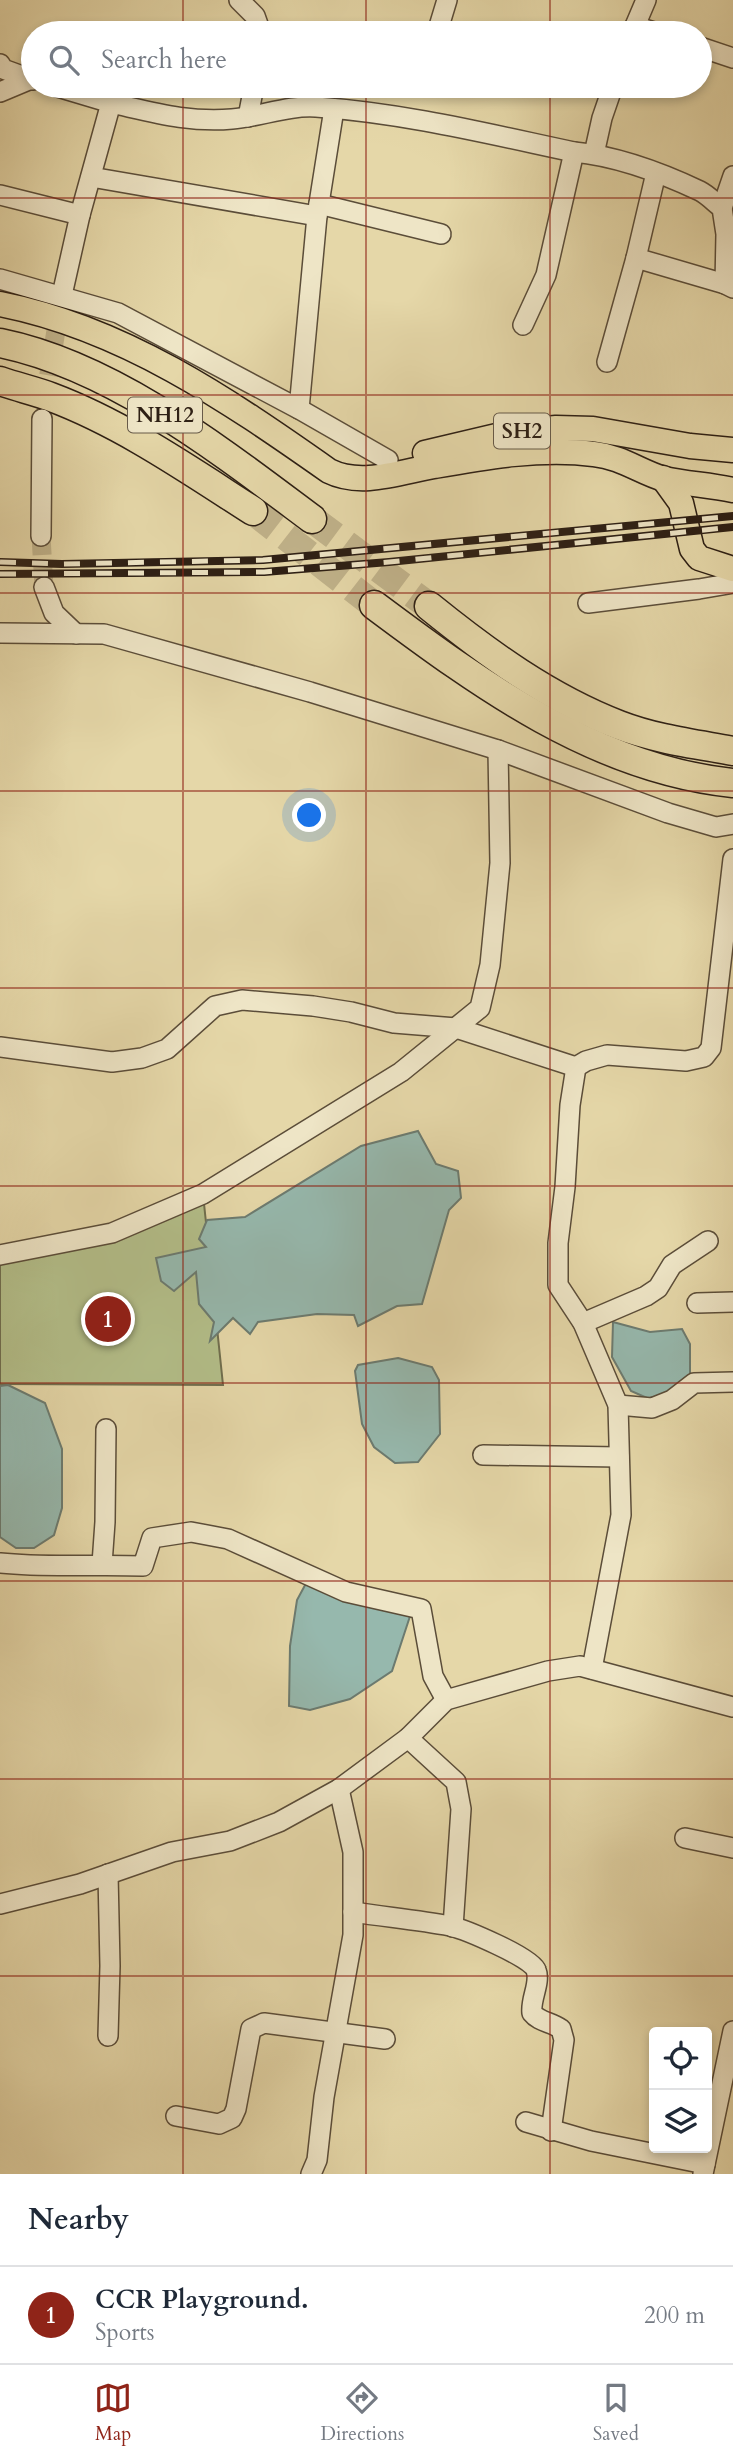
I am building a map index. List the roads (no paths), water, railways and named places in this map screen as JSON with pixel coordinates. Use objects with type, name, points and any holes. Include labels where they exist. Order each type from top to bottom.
[{"type":"highway","name":"NH12","points":[[0,343],[34,350],[102,380],[197,433],[312,519]]},
{"type":"highway","name":"NH12","points":[[0,382],[52,398],[100,419],[156,450],[253,511]]},
{"type":"highway","points":[[374,606],[467,673],[563,730],[649,765],[733,783]]},
{"type":"highway","points":[[429,606],[508,666],[555,694],[620,726],[660,738],[733,751]]},
{"type":"main road","name":"SH2","points":[[0,303],[89,328],[153,359],[230,402],[340,477],[353,479],[434,459],[514,432],[556,428],[593,429],[690,446],[733,450]]},
{"type":"main road","name":"SH2","points":[[313,460],[337,462],[434,459],[563,452],[595,454],[627,461],[663,478]]},
{"type":"main road","points":[[663,478],[733,490]]},
{"type":"main road","points":[[663,478],[681,503],[692,549],[699,558],[733,569]]},
{"type":"street","points":[[239,0],[257,21]]},
{"type":"street","points":[[440,21],[446,0]]},
{"type":"street","points":[[638,21],[646,0]]},
{"type":"street","points":[[712,51],[733,58]]},
{"type":"street","points":[[0,64],[3,69],[21,75]]},
{"type":"street","points":[[0,92],[21,83]]},
{"type":"street","points":[[94,98],[185,120],[232,119],[312,107],[412,117],[594,154],[656,173],[703,192],[722,208]]},
{"type":"street","points":[[248,117],[252,98]]},
{"type":"street","points":[[594,154],[609,98]]},
{"type":"street","points":[[62,295],[80,215],[111,103]]},
{"type":"street","points":[[299,409],[318,210],[334,109]]},
{"type":"street","points":[[523,325],[545,275],[574,152]]},
{"type":"street","points":[[607,362],[656,173]]},
{"type":"street","points":[[636,258],[729,286],[722,208],[733,176]]},
{"type":"street","points":[[91,177],[318,210],[441,234]]},
{"type":"street","points":[[0,195],[80,215]]},
{"type":"street","points":[[0,279],[118,313],[299,409],[388,460]]},
{"type":"street","points":[[41,537],[42,419]]},
{"type":"street","points":[[588,603],[733,583]]},
{"type":"street","points":[[44,587],[54,613],[76,634]]},
{"type":"street","points":[[0,633],[104,634],[310,692],[498,750],[668,813],[716,827],[733,824]]},
{"type":"street","points":[[0,1255],[112,1233],[203,1194],[401,1072],[480,1008],[490,965],[500,863],[498,750]]},
{"type":"street","points":[[592,1669],[621,1515],[618,1405],[583,1323],[558,1284],[558,1243],[565,1187],[570,1105],[576,1067],[586,1060],[607,1055],[685,1061],[704,1057],[711,1048],[733,859]]},
{"type":"street","points":[[0,1047],[112,1062],[142,1058],[167,1049],[215,1006],[242,1000],[313,1006],[394,1023],[456,1028],[576,1067]]},
{"type":"street","points":[[583,1323],[646,1296],[658,1287],[672,1265],[708,1241]]},
{"type":"street","points":[[697,1303],[733,1302]]},
{"type":"street","points":[[618,1405],[652,1408],[672,1400],[694,1383],[733,1381]]},
{"type":"street","points":[[102,1564],[106,1429]]},
{"type":"street","points":[[483,1455],[619,1457]]},
{"type":"street","points":[[0,1563],[33,1566],[143,1566],[152,1538],[191,1532],[228,1539],[346,1591],[421,1609],[433,1676],[446,1700]]},
{"type":"street","points":[[0,1904],[80,1884],[172,1853],[230,1840],[279,1822],[339,1790],[408,1738],[446,1700],[548,1671],[580,1666],[733,1707]]},
{"type":"street","points":[[408,1738],[456,1782],[460,1793],[453,1927]]},
{"type":"street","points":[[310,2174],[317,2160],[335,2033],[353,1935],[354,1853],[339,1790]]},
{"type":"street","points":[[685,1838],[733,1848]]},
{"type":"street","points":[[108,1874],[108,2036]]},
{"type":"street","points":[[353,1912],[453,1927],[519,1956],[536,1969],[532,2013],[536,2018],[554,2023],[561,2029],[564,2040],[551,2131]]},
{"type":"street","points":[[176,2116],[219,2124],[232,2118],[251,2029],[256,2025],[302,2027],[385,2039]]},
{"type":"street","points":[[526,2122],[551,2131],[704,2169],[733,2031]]},
{"type":"water","points":[[418,1131],[436,1164],[458,1171],[461,1198],[449,1210],[422,1304],[397,1306],[358,1326],[354,1315],[317,1314],[258,1322],[250,1334],[233,1318],[210,1341],[214,1322],[199,1304],[196,1272],[174,1291],[161,1281],[156,1258],[206,1247],[199,1239],[207,1220],[245,1217],[361,1146]]},
{"type":"water","points":[[613,1322],[650,1332],[682,1329],[690,1344],[690,1376],[654,1401],[631,1391],[612,1357]]},
{"type":"water","points":[[398,1358],[432,1367],[439,1380],[440,1434],[418,1462],[395,1463],[374,1447],[362,1424],[355,1371],[358,1365]]},
{"type":"water","points":[[8,1385],[45,1403],[62,1449],[62,1508],[54,1535],[34,1548],[16,1548],[0,1537],[0,1386]]},
{"type":"water","points":[[310,1576],[414,1604],[392,1671],[350,1699],[310,1710],[289,1706],[290,1646],[297,1600]]},
{"type":"tunnel","points":[[44,404],[60,306]]},
{"type":"tunnel","points":[[253,511],[374,605]]},
{"type":"tunnel","points":[[312,519],[429,606]]},
{"type":"tunnel","points":[[41,536],[44,587]]},
{"type":"railway","points":[[0,562],[62,564],[263,560],[733,516]]},
{"type":"railway","points":[[0,574],[264,572],[733,527]]},
{"type":"place","name":"CCR Playground.","points":[[108,1319]]}]
